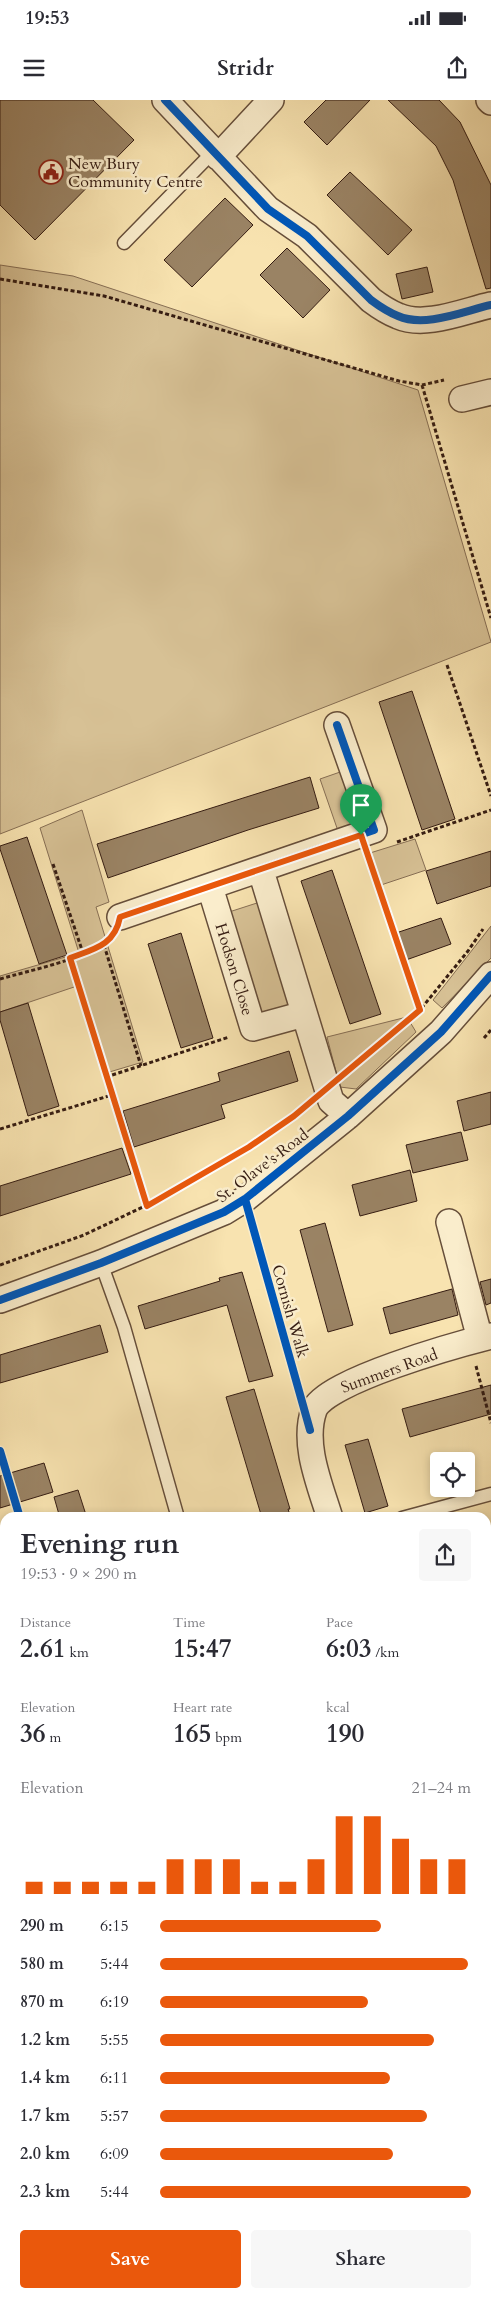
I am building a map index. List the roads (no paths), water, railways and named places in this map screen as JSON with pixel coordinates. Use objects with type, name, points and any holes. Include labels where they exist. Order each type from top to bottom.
[{"type":"street","points":[[165,100],[268,209],[281,220],[307,236],[371,300],[399,317],[429,320],[491,305]]},
{"type":"street","points":[[215,154],[271,100]]},
{"type":"street","points":[[462,399],[491,392]]},
{"type":"street","points":[[120,917],[261,871],[374,830],[337,725]]},
{"type":"street","points":[[261,871],[331,1101],[348,1116]]},
{"type":"street","name":"Hodson Close","points":[[210,887],[253,1028],[304,1014]]},
{"type":"street","name":"St. Olave's Road","points":[[0,1300],[101,1263],[224,1212],[245,1199],[348,1116],[441,1032],[491,975]]},
{"type":"street","points":[[449,1222],[480,1339]]},
{"type":"street","name":"Summers Road","points":[[328,1512],[314,1468],[310,1430],[315,1408],[332,1391],[374,1372],[480,1339]]},
{"type":"lane","points":[[124,243],[215,154]]},
{"type":"lane","points":[[101,1263],[124,1327],[176,1512]]},
{"type":"lane","points":[[424,1512],[491,1494]]},
{"type":"place","name":"New Bury Community Centre","points":[[51,172]]}]
